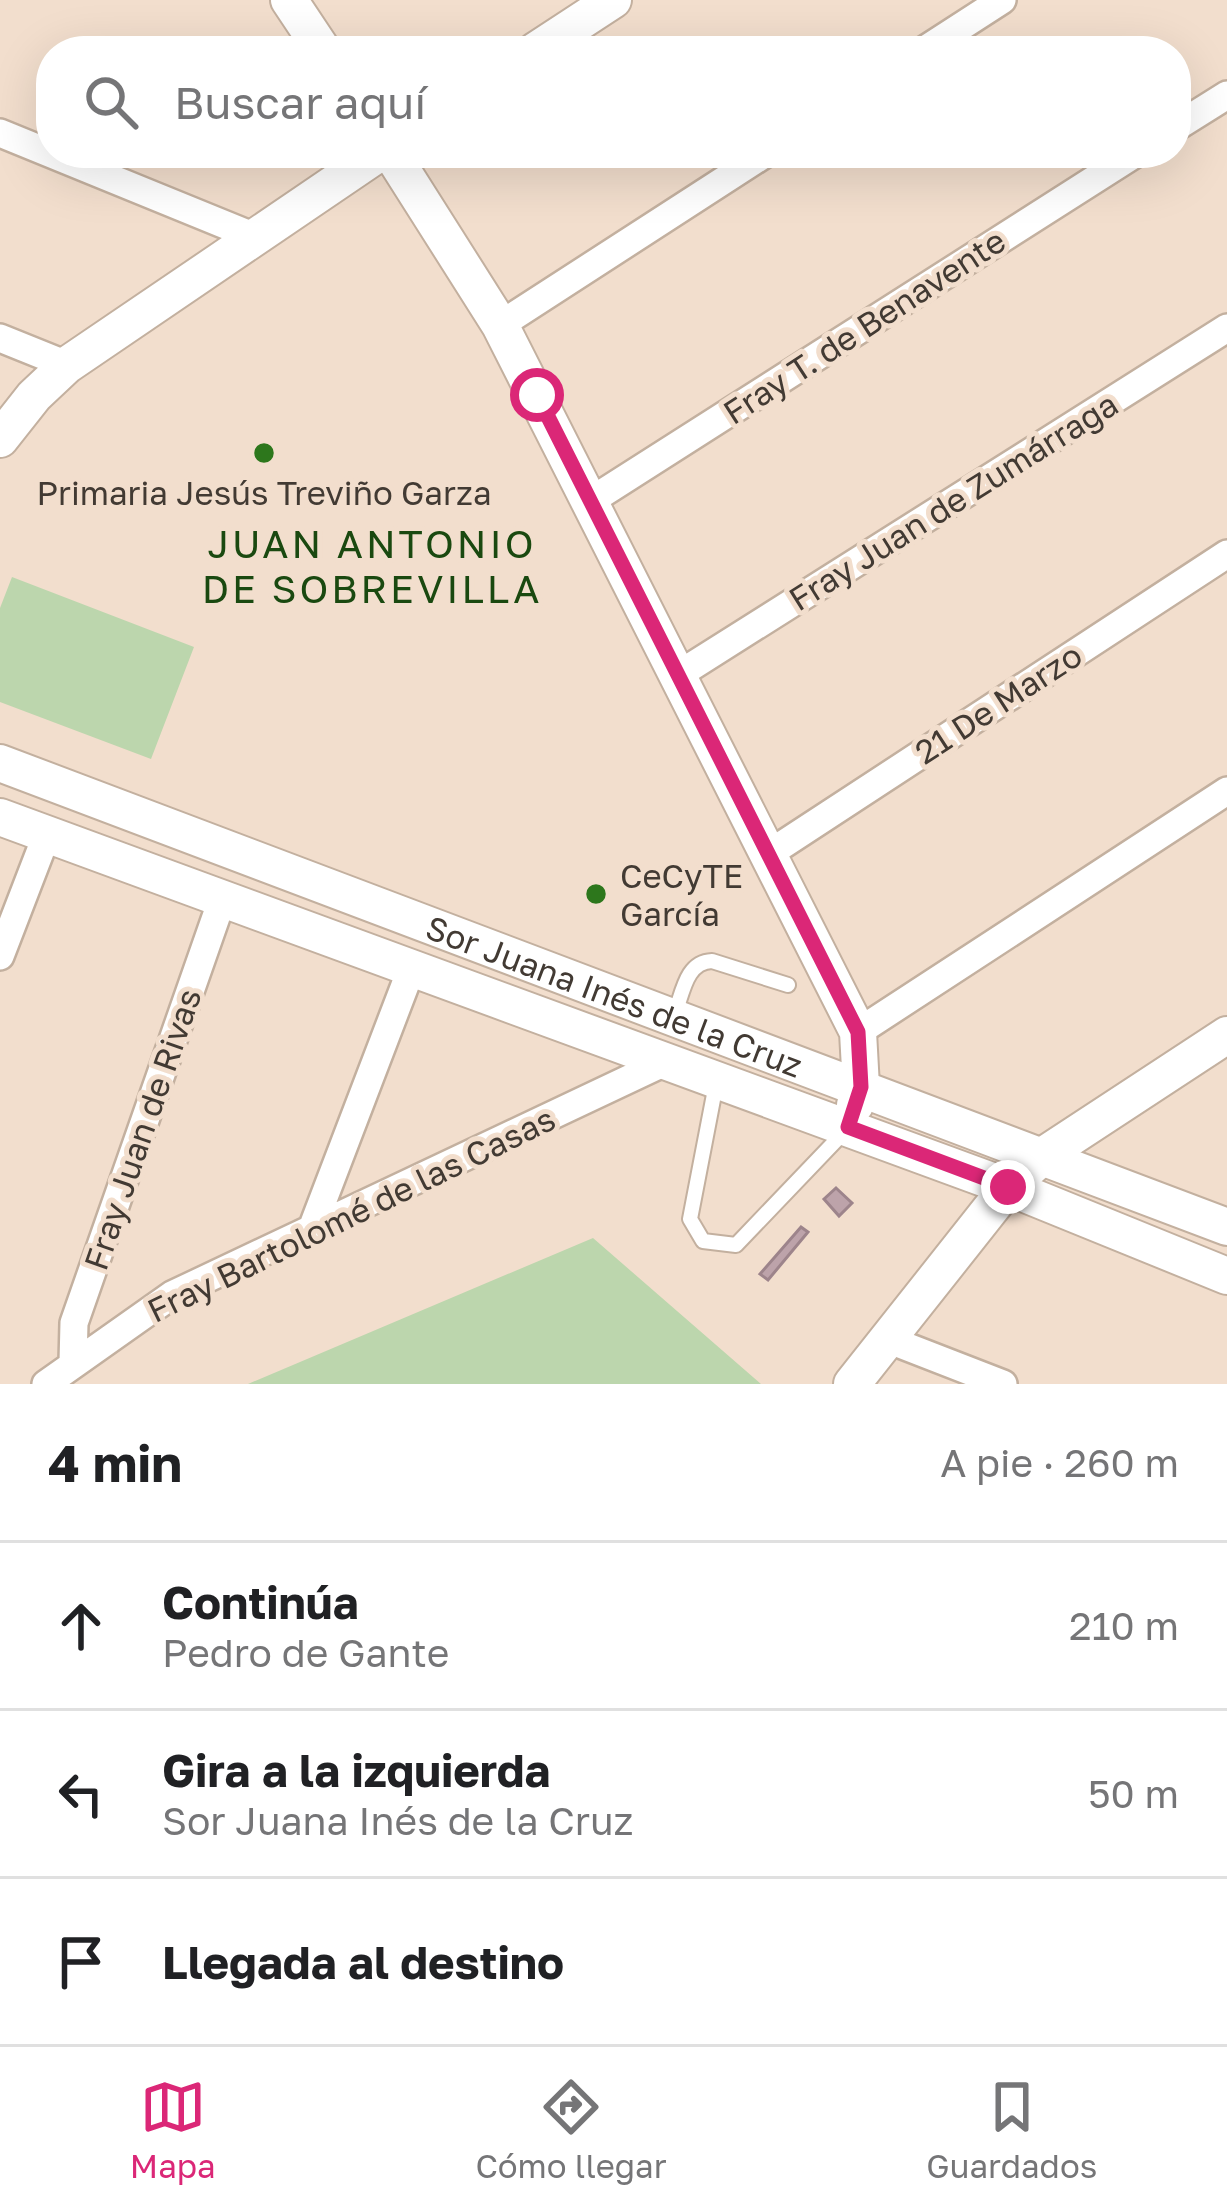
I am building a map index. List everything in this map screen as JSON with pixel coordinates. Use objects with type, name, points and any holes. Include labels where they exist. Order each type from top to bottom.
[{"type":"main road","points":[[289,0],[313,36]]},
{"type":"main road","points":[[558,36],[613,0]]},
{"type":"main road","points":[[0,439],[34,396],[67,365],[357,168]]},
{"type":"main road","points":[[401,168],[500,325],[858,1032],[861,1087],[848,1127]]},
{"type":"main road","name":"Sor Juana Inés de la Cruz","points":[[0,763],[1227,1227]]},
{"type":"main road","name":"Sor Juana Inés de la Cruz","points":[[0,817],[848,1127],[1227,1276]]},
{"type":"main road","points":[[852,1384],[1008,1187],[1044,1155],[1227,1035]]},
{"type":"street","points":[[946,36],[1002,0]]},
{"type":"street","points":[[1191,118],[1227,95]]},
{"type":"street","points":[[0,134],[36,149]]},
{"type":"street","points":[[84,168],[255,237]]},
{"type":"street","points":[[500,325],[743,168]]},
{"type":"street","name":"Fray T. de Benavente","points":[[592,500],[1112,168]]},
{"type":"street","name":"Fray Juan de Zumárraga","points":[[678,674],[1227,328]]},
{"type":"street","points":[[0,338],[67,365]]},
{"type":"street","name":"21 De Marzo","points":[[770,853],[1227,554]]},
{"type":"street","points":[[858,1032],[1227,791]]},
{"type":"street","points":[[0,956],[47,834]]},
{"type":"street","name":"Fray Juan de Rivas","points":[[73,1362],[74,1323],[223,897]]},
{"type":"street","points":[[313,1226],[412,967]]},
{"type":"street","name":"Fray Bartolomé de las Casas","points":[[46,1384],[172,1295],[667,1061]]},
{"type":"street","points":[[887,1340],[1004,1384]]},
{"type":"lane","points":[[673,1018],[692,968],[701,961],[788,985]]},
{"type":"lane","points":[[717,1079],[690,1219],[703,1241],[736,1245],[848,1127]]},
{"type":"green space","points":[[12,577],[194,647],[151,759],[0,702],[0,608]]},
{"type":"green space","points":[[593,1238],[761,1384],[248,1384]]},
{"type":"building","points":[[836,1188],[852,1203],[839,1216],[824,1199]]},
{"type":"building","points":[[801,1227],[808,1232],[768,1280],[760,1274]]},
{"type":"place","name":"Primaria Jesús Treviño Garza","points":[[264,453]]},
{"type":"place","name":"CeCyTE García","points":[[596,894]]},
{"type":"district","name":"JUAN ANTONIO DE SOBREVILLA","points":[[372,566]]},
{"type":"route","points":[[537,395],[858,1032],[861,1087],[848,1127],[1008,1187]]}]
